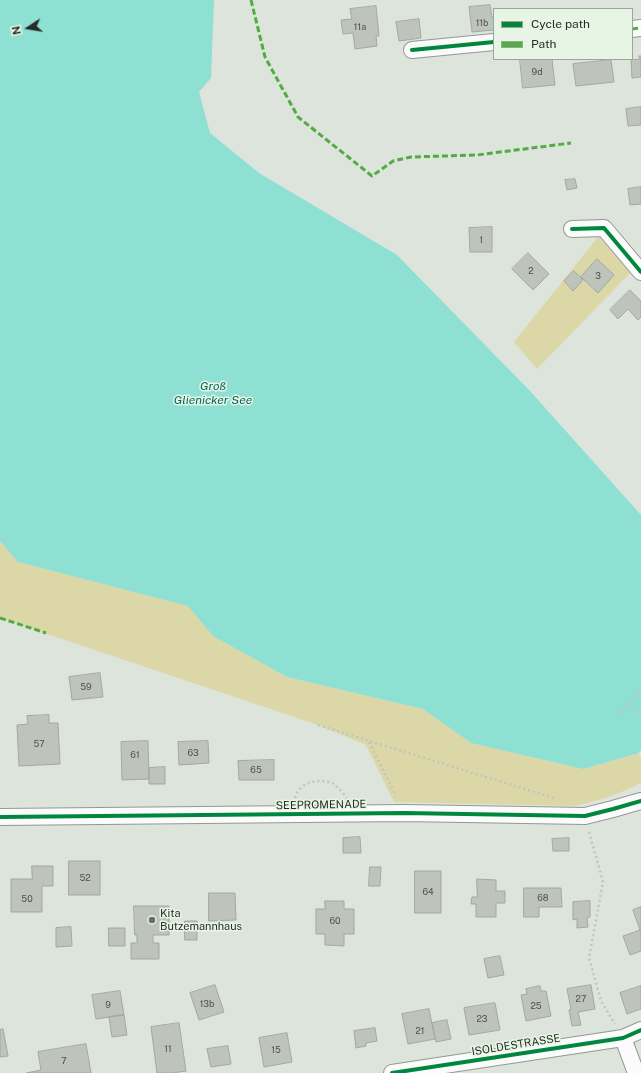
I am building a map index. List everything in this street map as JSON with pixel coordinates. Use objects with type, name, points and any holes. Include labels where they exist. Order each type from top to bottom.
[{"type":"street","points":[[412,50],[493,42]]},
{"type":"street","points":[[572,228],[604,228],[641,272]]},
{"type":"street","name":"SEEPROMENADE","points":[[0,818],[404,813],[585,816],[641,800]]},
{"type":"street","name":"ISOLDESTRASSE","points":[[392,1073],[623,1038],[641,1030]]},
{"type":"street","points":[[623,1038],[636,1073]]},
{"type":"path","points":[[619,715],[641,689]]},
{"type":"path","points":[[628,704],[641,715]]},
{"type":"path","points":[[318,725],[558,799],[557,816]]},
{"type":"path","points":[[369,741],[404,813]]},
{"type":"path","points":[[290,814],[296,794],[305,784],[318,781],[334,784],[347,797],[353,814]]},
{"type":"path","points":[[585,816],[603,882],[589,958],[601,1001],[623,1038]]},
{"type":"shaded area","points":[[602,232],[633,270],[537,369],[514,342]]},
{"type":"shaded area","points":[[0,541],[18,562],[188,606],[213,636],[287,677],[423,709],[471,743],[583,769],[639,753],[641,759],[641,783],[609,797],[574,806],[394,802],[366,745],[318,725],[0,618]]},
{"type":"water","name":"Groß Glienicker See","points":[[0,0],[214,0],[211,78],[199,92],[210,133],[259,173],[397,255],[530,391],[641,515],[641,750],[639,753],[583,769],[471,743],[423,709],[287,677],[213,636],[188,606],[18,562],[0,541]]},
{"type":"building","points":[[490,5],[493,17],[493,30],[472,32],[469,7]]},
{"type":"building","points":[[376,6],[379,36],[376,36],[377,46],[355,49],[353,33],[343,34],[341,20],[352,19],[350,9]]},
{"type":"building","points":[[419,19],[421,38],[399,41],[396,22]]},
{"type":"building","points":[[639,56],[641,56],[641,77],[632,78],[631,60],[640,59]]},
{"type":"building","points":[[520,60],[552,60],[555,85],[523,88]]},
{"type":"building","points":[[611,60],[614,82],[576,86],[573,64]]},
{"type":"building","points":[[641,107],[641,125],[628,126],[626,109]]},
{"type":"building","points":[[575,179],[577,188],[567,190],[565,180]]},
{"type":"building","points":[[641,187],[641,204],[630,205],[628,189]]},
{"type":"building","points":[[492,227],[492,252],[470,252],[469,228]]},
{"type":"building","points":[[528,253],[549,274],[533,290],[512,269]]},
{"type":"building","points":[[597,259],[614,275],[598,293],[581,277]]},
{"type":"building","points":[[574,271],[583,280],[573,291],[564,281]]},
{"type":"building","points":[[630,290],[641,301],[641,317],[638,320],[628,309],[618,319],[610,310]]},
{"type":"building","points":[[100,673],[103,697],[72,700],[69,677]]},
{"type":"building","points":[[49,715],[49,723],[58,723],[60,764],[19,766],[17,725],[28,724],[27,716]]},
{"type":"building","points":[[148,741],[149,779],[122,780],[121,742]]},
{"type":"building","points":[[208,741],[209,763],[179,765],[178,742]]},
{"type":"building","points":[[274,760],[274,780],[239,780],[238,761]]},
{"type":"building","points":[[165,767],[165,784],[149,784],[149,768]]},
{"type":"building","points":[[360,837],[361,853],[343,853],[343,838]]},
{"type":"building","points":[[569,838],[569,851],[553,851],[552,839]]},
{"type":"building","points":[[69,861],[100,861],[100,895],[69,895]]},
{"type":"building","points":[[32,866],[53,866],[53,886],[42,886],[42,912],[11,912],[11,879],[32,879]]},
{"type":"building","points":[[370,867],[381,867],[380,886],[369,886]]},
{"type":"building","points":[[415,871],[441,871],[441,913],[415,913]]},
{"type":"building","points":[[477,879],[496,880],[496,891],[505,891],[505,903],[496,903],[496,917],[476,917],[476,904],[471,904],[472,897],[477,897]]},
{"type":"building","points":[[524,888],[561,888],[562,907],[539,907],[539,917],[524,917]]},
{"type":"building","points":[[209,893],[235,893],[236,920],[209,921]]},
{"type":"building","points":[[325,901],[344,901],[344,909],[354,909],[354,934],[344,934],[344,946],[325,945],[325,934],[316,934],[316,909],[325,909]]},
{"type":"building","points":[[590,901],[590,917],[587,918],[588,927],[577,928],[577,919],[573,920],[573,902]]},
{"type":"building","name":"Kita Butzemannhaus","points":[[134,906],[169,906],[169,935],[153,935],[153,943],[159,943],[159,959],[131,959],[131,943],[137,943],[137,935],[135,935]]},
{"type":"building","points":[[641,907],[641,951],[630,955],[623,936],[640,930],[633,910]]},
{"type":"building","points":[[185,921],[197,921],[197,940],[185,940]]},
{"type":"building","points":[[71,927],[72,946],[56,947],[56,928]]},
{"type":"building","points":[[109,928],[125,928],[125,946],[109,946]]},
{"type":"building","points":[[500,956],[504,975],[488,978],[484,959]]},
{"type":"building","points":[[215,985],[224,1012],[199,1020],[190,993]]},
{"type":"building","points":[[591,985],[595,1009],[578,1012],[581,1025],[572,1026],[569,1010],[571,1009],[567,989]]},
{"type":"building","points":[[540,986],[541,991],[546,991],[551,1016],[526,1021],[521,995],[527,994],[526,989]]},
{"type":"building","points":[[641,986],[641,1009],[627,1014],[620,993]]},
{"type":"building","points":[[120,991],[124,1015],[96,1019],[92,995]]},
{"type":"building","points":[[495,1003],[500,1030],[469,1035],[464,1008]]},
{"type":"building","points":[[429,1009],[435,1039],[408,1044],[402,1014]]},
{"type":"building","points":[[124,1015],[127,1035],[112,1037],[109,1017]]},
{"type":"building","points":[[447,1020],[451,1039],[436,1042],[432,1023]]},
{"type":"building","points":[[179,1023],[186,1071],[157,1073],[151,1027]]},
{"type":"building","points":[[375,1028],[377,1041],[366,1043],[366,1046],[356,1048],[354,1031]]},
{"type":"building","points":[[3,1029],[8,1056],[0,1057],[0,1030]]},
{"type":"building","points":[[287,1033],[292,1062],[264,1067],[259,1038]]},
{"type":"building","points":[[86,1044],[91,1073],[26,1073],[41,1070],[38,1052]]},
{"type":"building","points":[[228,1046],[231,1064],[211,1067],[207,1049]]},
{"type":"marked path","points":[[251,0],[265,57],[298,117],[372,176],[393,161],[411,157],[477,155],[571,143]]},
{"type":"marked path","points":[[633,29],[641,28]]},
{"type":"marked path","points":[[0,618],[46,633]]},
{"type":"cycle path","points":[[412,50],[493,42]]},
{"type":"cycle path","points":[[572,229],[604,228],[641,272]]},
{"type":"cycle path","points":[[0,817],[404,813],[585,816],[641,801]]},
{"type":"cycle path","points":[[392,1073],[623,1038],[641,1030]]},
{"type":"place","name":"Kita Butzemannhaus","points":[[152,920]]}]
